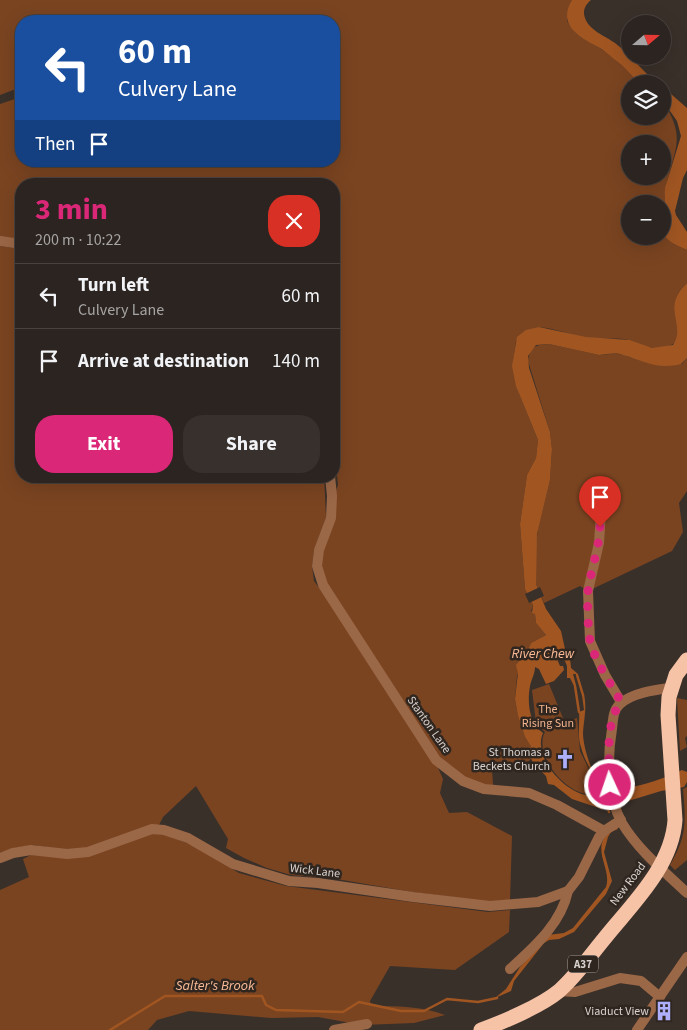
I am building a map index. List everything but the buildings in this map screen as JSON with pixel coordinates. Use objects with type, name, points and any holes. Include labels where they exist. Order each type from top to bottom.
[{"type":"highway","name":"A37","points":[[670,688],[676,675],[687,660]]},
{"type":"highway","name":"New Road","points":[[481,1030],[537,1004],[558,991],[624,915],[659,867],[673,837],[675,820],[668,706],[670,688]]},
{"type":"street","points":[[0,242],[15,243]]},
{"type":"street","name":"Stanton Lane","points":[[331,483],[331,518],[320,550],[317,566],[322,585],[436,760],[463,781],[484,789],[528,793],[557,805],[604,831]]},
{"type":"street","points":[[601,512],[600,543],[588,591],[590,641],[605,675],[621,702]]},
{"type":"street","points":[[670,688],[636,695],[621,702],[616,708],[609,750],[610,785],[621,820],[659,867],[687,893]]},
{"type":"street","points":[[510,969],[547,933],[564,907],[568,891],[579,877],[598,837],[621,820]]},
{"type":"street","name":"Wick Lane","points":[[0,858],[13,853],[31,850],[67,854],[88,852],[152,829],[164,830],[188,838],[233,864],[288,881],[318,883],[490,906],[538,902],[568,891]]},
{"type":"street","points":[[637,1030],[687,957]]},
{"type":"street","points":[[558,991],[575,992],[620,978],[641,981],[660,997]]},
{"type":"street","points":[[334,1030],[368,1024]]},
{"type":"green space","points":[[0,0],[572,0],[567,21],[574,31],[617,61],[631,75],[621,75],[621,125],[671,125],[671,116],[677,135],[671,167],[671,135],[621,135],[621,185],[667,185],[665,195],[621,195],[621,245],[671,245],[671,242],[687,250],[687,283],[676,299],[677,312],[681,324],[678,340],[666,347],[651,348],[629,340],[587,338],[539,327],[516,341],[513,362],[519,393],[538,440],[536,458],[527,475],[520,524],[525,589],[533,605],[531,611],[535,614],[536,623],[546,635],[531,643],[517,676],[515,699],[518,716],[525,737],[533,750],[533,756],[529,761],[492,769],[493,785],[470,781],[436,760],[324,584],[319,566],[334,496],[338,483],[340,483],[340,178],[15,178],[15,239],[0,238],[0,104],[15,99],[15,167],[340,167],[340,15],[15,15],[15,89],[0,95]]},
{"type":"green space","points":[[0,246],[15,248],[15,483],[324,483],[326,517],[314,550],[312,566],[314,581],[334,608],[435,761],[443,779],[440,793],[449,813],[467,812],[512,836],[510,900],[492,902],[412,892],[331,878],[291,875],[267,868],[226,848],[228,839],[196,786],[163,817],[159,825],[90,848],[66,850],[33,845],[14,848],[0,853]]},
{"type":"green space","points":[[549,344],[599,355],[618,354],[682,364],[687,358],[687,491],[679,503],[683,532],[672,551],[588,591],[580,586],[544,603],[536,584],[536,545],[538,528],[550,480],[552,449],[550,432],[528,361],[530,352],[534,347]]},
{"type":"green space","name":"The Rising Sun","points":[[549,684],[565,723],[577,718],[580,751],[597,786],[596,794],[586,794],[575,790],[565,783],[549,764],[544,753],[542,742],[545,732],[536,723],[532,690]]},
{"type":"green space","points":[[677,698],[687,700],[687,736],[685,738],[687,747],[680,751]]},
{"type":"green space","points":[[687,787],[687,860],[675,870],[670,865],[680,846],[684,828],[683,789]]},
{"type":"green space","points":[[153,833],[166,835],[192,845],[239,873],[286,886],[488,912],[510,910],[509,932],[455,970],[390,966],[370,1001],[371,1006],[418,1008],[445,1015],[414,1023],[362,1025],[318,1017],[271,1018],[189,1011],[157,1020],[148,1030],[0,1030],[0,890],[29,877],[23,859],[35,853],[66,858]]},
{"type":"water","points":[[572,0],[591,0],[584,10],[585,18],[590,26],[621,48],[621,65],[572,29],[567,16]]},
{"type":"water","points":[[621,65],[638,65],[648,75],[631,75]]},
{"type":"water","points":[[671,94],[687,108],[687,170],[683,178],[675,211],[687,232],[687,250],[671,242],[671,195],[665,195],[666,185],[671,185],[671,168],[681,136],[677,121],[671,112]]},
{"type":"water","name":"River Chew","points":[[687,283],[687,358],[681,364],[673,366],[658,365],[620,354],[599,355],[549,344],[536,345],[528,356],[529,368],[550,432],[552,449],[550,480],[537,534],[536,584],[546,609],[561,631],[565,649],[570,658],[571,668],[578,674],[573,674],[576,685],[574,686],[570,678],[567,678],[567,666],[563,656],[557,659],[564,670],[554,681],[546,684],[539,669],[535,667],[530,686],[529,706],[535,724],[543,733],[541,743],[543,754],[548,765],[565,785],[586,795],[596,795],[598,792],[597,786],[583,753],[579,738],[579,712],[584,710],[582,695],[584,694],[585,709],[583,740],[593,772],[606,791],[645,784],[682,770],[687,772],[687,782],[684,787],[661,791],[602,809],[572,799],[554,785],[548,784],[546,776],[533,763],[531,758],[533,750],[525,737],[518,716],[515,699],[518,673],[516,665],[527,652],[531,643],[546,635],[536,623],[535,614],[532,613],[533,605],[525,589],[520,524],[527,475],[536,458],[538,440],[516,386],[512,366],[517,337],[526,330],[539,327],[586,337],[630,340],[652,348],[673,345],[677,338],[675,300]]},
{"type":"water","points":[[617,827],[618,829],[611,832],[608,837],[604,852],[612,881],[606,894],[574,932],[544,943],[514,981],[511,991],[495,998],[506,989],[520,967],[548,935],[564,933],[573,928],[606,887],[607,879],[601,848],[608,834]]},
{"type":"pier","points":[[540,587],[544,596],[529,603],[525,594]]},
{"type":"waterway","name":"River Chew","points":[[577,675],[583,695]]},
{"type":"waterway","name":"River Chew","points":[[575,686],[579,712]]},
{"type":"waterway","points":[[607,804],[609,812]]},
{"type":"waterway","name":"Salter's Brook","points":[[110,1030],[165,996],[262,996],[266,1005],[276,1010],[343,1012],[359,1002],[401,1011],[424,1011],[447,999],[478,1002],[497,998]]},
{"type":"place","name":"St Thomas a Beckets Church","points":[[565,759]]},
{"type":"place","name":"Viaduct View","points":[[664,1011]]},
{"type":"route","points":[[600,527],[600,543],[588,591],[590,641],[605,675],[621,702],[616,708],[613,717],[609,750],[610,785]]}]
